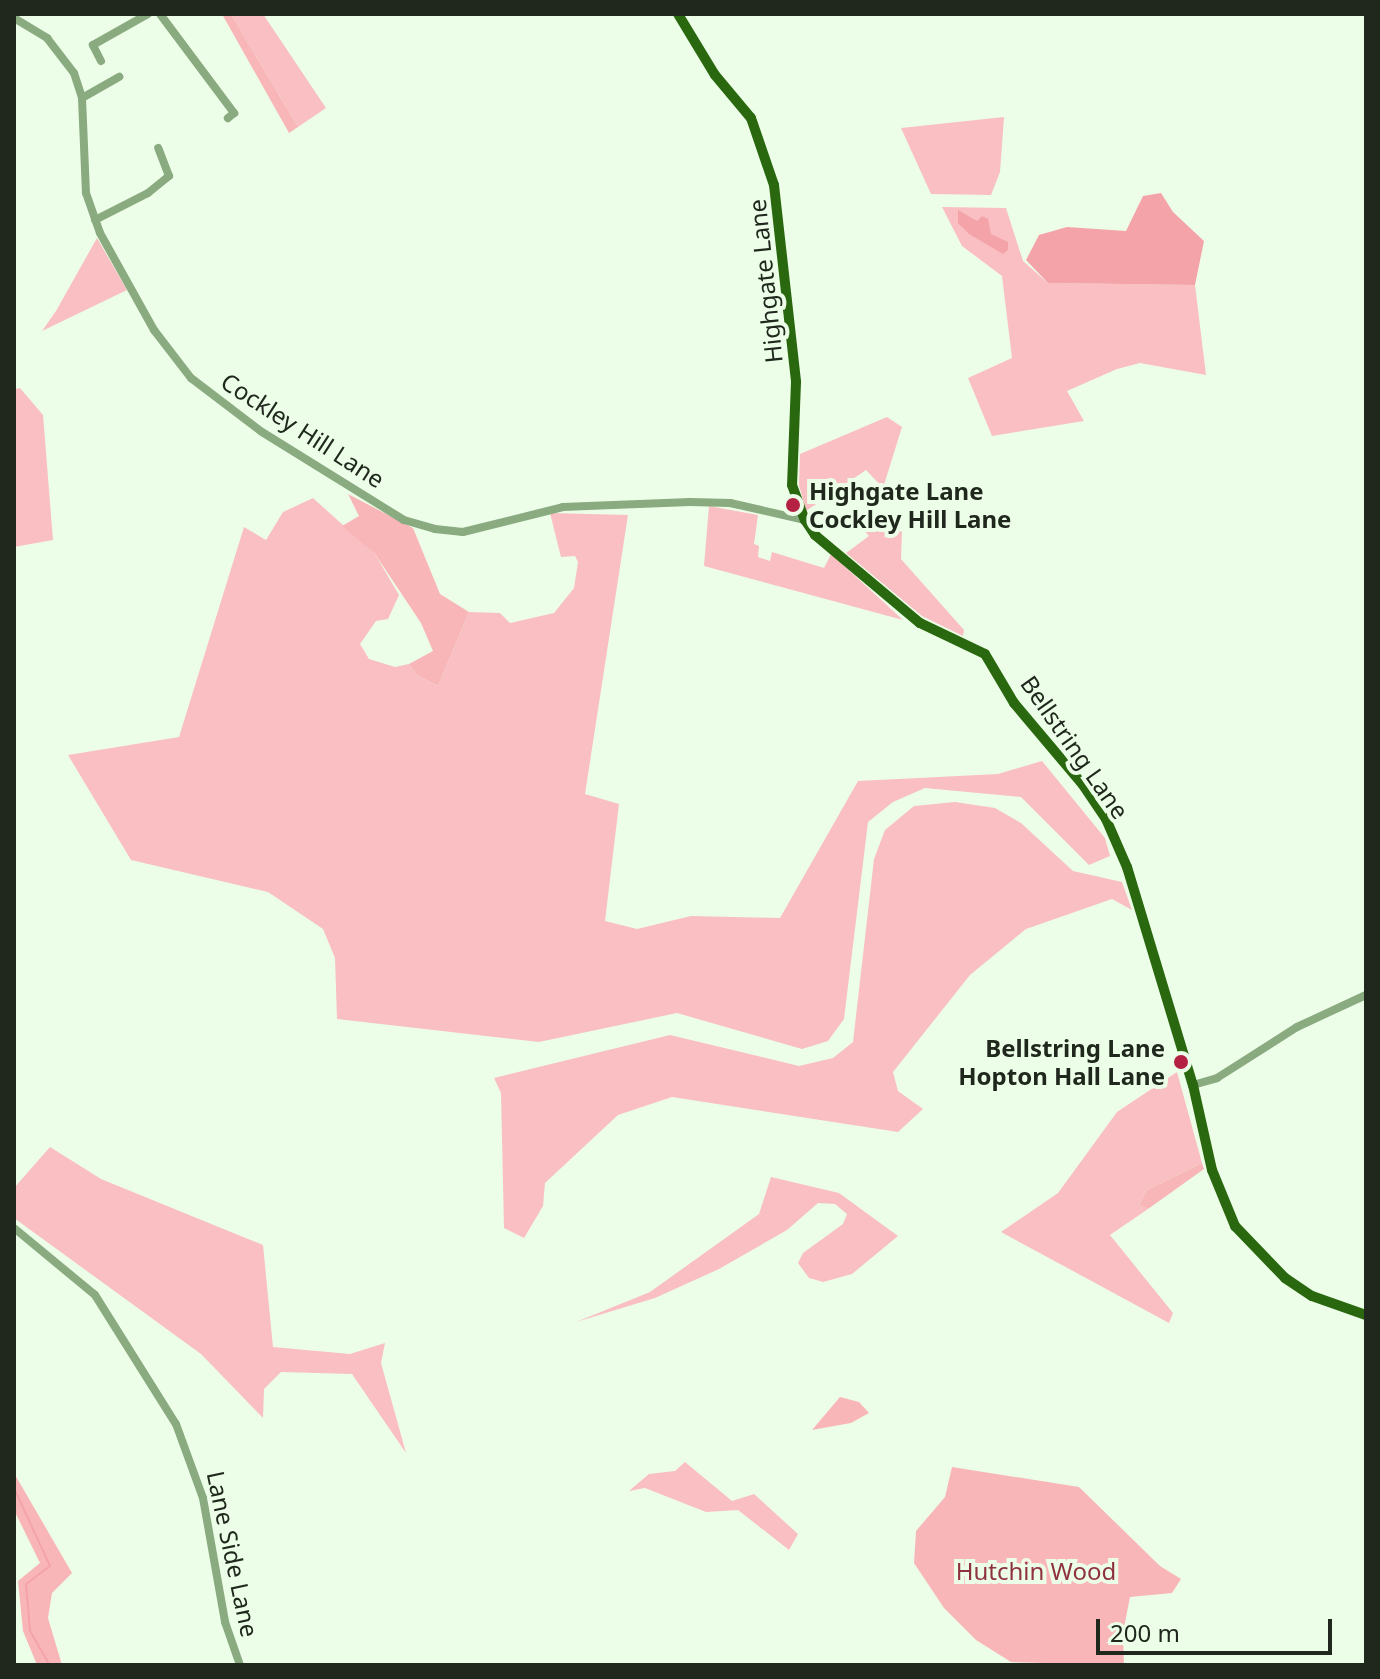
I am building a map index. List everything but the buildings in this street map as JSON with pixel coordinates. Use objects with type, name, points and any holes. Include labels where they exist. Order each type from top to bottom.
[{"type":"main road","name":"Highgate Lane","points":[[678,14],[715,75],[751,118],[774,185],[796,382],[792,485],[805,520]]},
{"type":"main road","name":"Bellstring Lane","points":[[805,520],[815,535],[920,623],[985,654],[1014,703],[1106,819],[1127,867],[1193,1085],[1212,1170],[1235,1226],[1285,1278],[1312,1296],[1366,1315]]},
{"type":"street","points":[[101,61],[93,45],[134,18],[148,14]]},
{"type":"street","points":[[160,14],[234,113],[228,118]]},
{"type":"street","name":"Cockley Hill Lane","points":[[16,17],[57,48],[74,73],[82,98],[86,193],[95,220],[154,330],[191,378],[251,425],[404,520],[463,532],[563,507],[690,502],[730,503],[805,520]]},
{"type":"street","points":[[82,98],[119,77]]},
{"type":"street","points":[[95,220],[148,193],[169,176],[158,148]]},
{"type":"street","points":[[1193,1085],[1217,1078],[1297,1027],[1366,995]]},
{"type":"street","name":"Lane Side Lane","points":[[14,1228],[95,1295],[176,1424],[203,1498],[225,1622],[240,1665]]},
{"type":"shaded area","points":[[231,14],[263,14],[326,108],[298,127]]},
{"type":"shaded area","points":[[1004,117],[1000,172],[991,195],[931,194],[901,128]]},
{"type":"shaded area","points":[[1161,193],[1173,212],[1204,241],[1195,285],[1048,283],[1026,260],[1039,235],[1067,227],[1126,231],[1143,196]]},
{"type":"shaded area","points":[[942,207],[1006,208],[1023,261],[1048,283],[1195,285],[1206,375],[1140,363],[1117,369],[1067,391],[1084,421],[992,436],[968,378],[1012,358],[1002,276],[962,246]]},
{"type":"shaded area","points":[[958,210],[977,221],[982,216],[988,219],[991,234],[1008,242],[1008,250],[1003,254],[969,234],[958,223]]},
{"type":"shaded area","points":[[97,238],[127,290],[42,331],[56,311]]},
{"type":"shaded area","points":[[20,388],[43,415],[53,540],[14,547],[14,389]]},
{"type":"shaded area","points":[[887,417],[902,427],[883,488],[866,470],[806,511],[799,485],[800,454]]},
{"type":"shaded area","points":[[313,498],[375,554],[399,595],[388,619],[376,621],[360,644],[369,659],[395,667],[409,664],[417,675],[438,686],[469,612],[500,613],[510,623],[554,613],[574,588],[578,562],[575,556],[561,557],[550,513],[628,515],[585,794],[619,804],[605,921],[637,929],[691,916],[780,918],[858,781],[998,774],[1042,761],[1105,838],[1110,856],[1089,865],[1021,797],[925,788],[893,802],[868,822],[844,1019],[828,1041],[802,1049],[677,1013],[539,1042],[337,1019],[335,958],[323,929],[268,892],[131,860],[68,755],[179,737],[244,527],[266,540],[283,512]]},
{"type":"shaded area","points":[[709,506],[758,515],[754,544],[759,546],[758,557],[770,561],[772,552],[824,568],[831,554],[903,620],[704,566]]},
{"type":"shaded area","points":[[870,515],[902,532],[901,559],[964,630],[963,636],[922,616],[846,553],[869,536],[862,528]]},
{"type":"shaded area","points":[[955,802],[995,808],[1021,823],[1073,871],[1122,882],[1132,910],[1112,899],[1026,929],[970,975],[893,1072],[898,1091],[923,1109],[898,1132],[672,1097],[618,1115],[545,1183],[543,1206],[524,1238],[504,1228],[501,1093],[494,1078],[670,1035],[799,1066],[833,1058],[853,1042],[874,859],[885,830],[914,806]]},
{"type":"shaded area","points":[[1177,1072],[1202,1163],[1147,1190],[1139,1205],[1148,1209],[1110,1235],[1173,1313],[1169,1323],[1001,1232],[1058,1193],[1117,1112]]},
{"type":"shaded area","points":[[50,1147],[101,1179],[263,1245],[273,1347],[350,1354],[385,1343],[381,1363],[406,1453],[352,1374],[281,1372],[264,1389],[263,1418],[201,1354],[14,1218],[14,1188]]},
{"type":"shaded area","points":[[771,1177],[839,1193],[898,1236],[852,1274],[823,1282],[809,1278],[798,1263],[803,1253],[843,1224],[847,1214],[835,1204],[818,1203],[787,1230],[719,1269],[655,1298],[576,1322],[650,1292],[759,1214]]},
{"type":"shaded area","points":[[685,1462],[732,1501],[754,1494],[798,1534],[789,1550],[738,1510],[706,1512],[645,1488],[629,1491],[649,1474],[675,1471]]},
{"type":"green space","points":[[222,14],[231,14],[298,127],[289,133]]},
{"type":"green space","points":[[348,494],[413,528],[440,594],[469,612],[438,686],[417,675],[409,664],[433,651],[421,623],[375,554],[342,526],[359,516]]},
{"type":"green space","points":[[1202,1163],[1204,1169],[1148,1209],[1139,1205],[1147,1190]]},
{"type":"green space","points":[[840,1397],[859,1402],[869,1413],[851,1423],[812,1430]]},
{"type":"green space","name":"Hutchin Wood","points":[[952,1467],[1079,1487],[1160,1566],[1181,1579],[1172,1593],[1130,1597],[1123,1633],[1124,1665],[1011,1662],[976,1640],[944,1608],[914,1563],[916,1531],[945,1497]]},
{"type":"green space","points":[[14,1473],[72,1573],[52,1593],[48,1618],[62,1665],[37,1665],[23,1631],[18,1581],[40,1563],[14,1510]]},
{"type":"waterway","points":[[14,1488],[50,1566],[26,1584],[30,1631],[50,1665]]},
{"type":"place","name":"Highgate Lane Cockley Hill Lane","points":[[793,505]]},
{"type":"place","name":"Bellstring Lane Hopton Hall Lane","points":[[1181,1062]]}]
